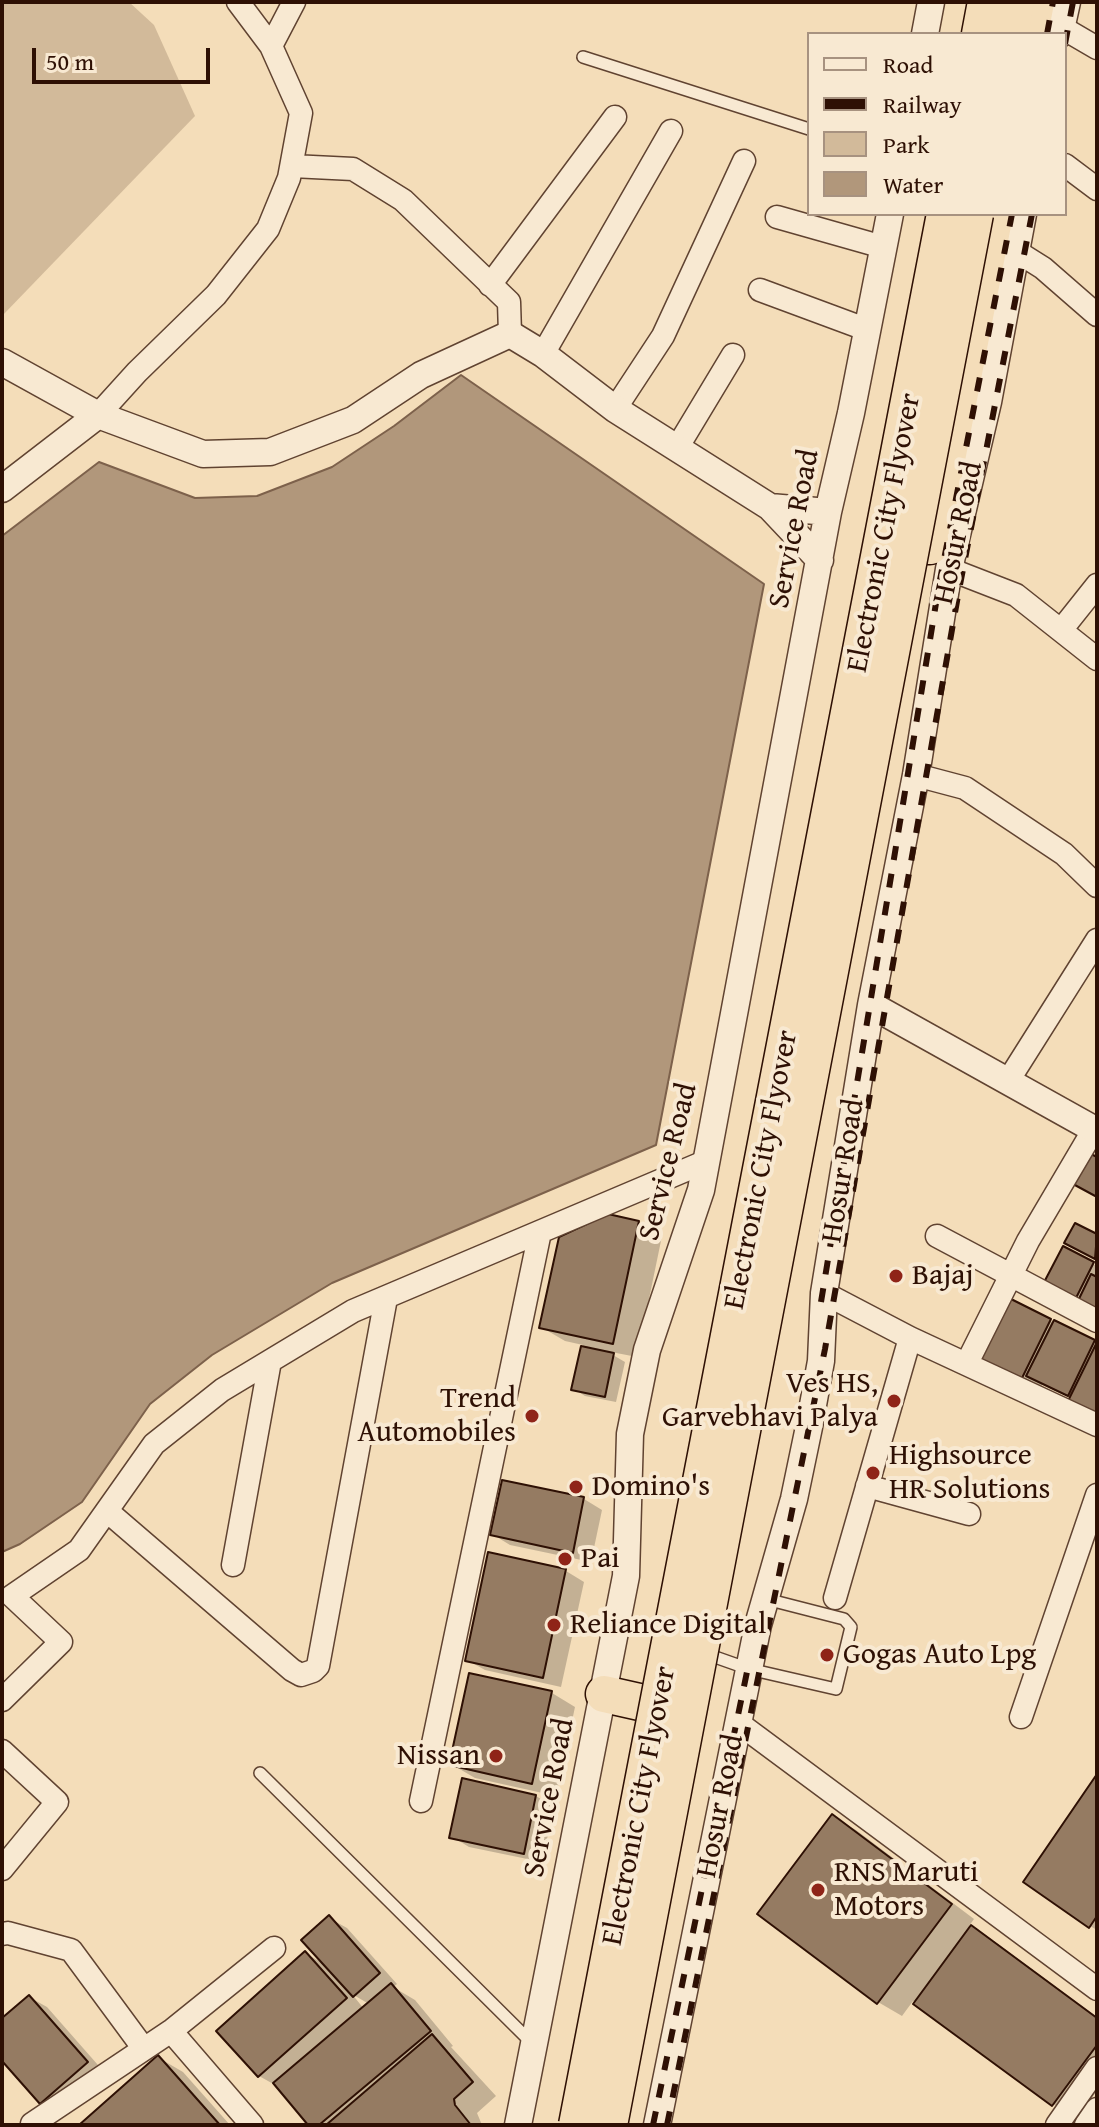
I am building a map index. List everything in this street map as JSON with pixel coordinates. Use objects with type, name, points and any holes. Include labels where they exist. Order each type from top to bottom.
[{"type":"highway","points":[[964,32],[971,2]]},
{"type":"highway","points":[[981,32],[987,2]]},
{"type":"highway","points":[[1009,32],[1015,2]]},
{"type":"highway","points":[[562,2125],[929,216]]},
{"type":"highway","name":"Electronic City Flyover","points":[[578,2125],[946,216]]},
{"type":"highway","name":"Electronic City Flyover","points":[[608,2125],[974,216]]},
{"type":"highway","name":"Hosur Road","points":[[626,2125],[715,1657],[936,575],[995,216]]},
{"type":"highway","points":[[860,568],[936,575]]},
{"type":"highway","points":[[604,1694],[644,1703]]},
{"type":"street","points":[[2,489],[98,415],[216,295],[268,229],[292,166],[301,113],[271,46],[238,2]]},
{"type":"street","points":[[271,46],[294,2]]},
{"type":"street","points":[[925,32],[931,2]]},
{"type":"street","points":[[1051,20],[1097,48]]},
{"type":"street","points":[[490,285],[615,117]]},
{"type":"street","points":[[543,354],[671,131]]},
{"type":"street","points":[[615,409],[663,336],[744,161]]},
{"type":"street","points":[[292,166],[353,169],[403,200],[509,302],[510,334]]},
{"type":"street","points":[[1067,166],[1097,189]]},
{"type":"street","name":"Service Road","points":[[518,2125],[626,1576],[630,1434],[647,1350],[701,1190],[828,512],[890,216]]},
{"type":"street","name":"Hosur Road","points":[[657,2125],[737,1722],[794,1499],[809,1427],[821,1361],[824,1293],[871,1005],[916,775],[936,575],[988,402],[1023,216]]},
{"type":"street","points":[[777,217],[883,247]]},
{"type":"street","points":[[1016,251],[1043,268],[1097,315]]},
{"type":"street","points":[[760,290],[868,330]]},
{"type":"street","points":[[510,334],[543,354],[615,409],[770,507],[820,560]]},
{"type":"street","points":[[2,362],[98,415],[203,454],[270,452],[353,420],[421,375],[510,334]]},
{"type":"street","points":[[677,448],[733,355]]},
{"type":"street","points":[[770,507],[828,512]]},
{"type":"street","points":[[936,575],[1016,595],[1097,659]]},
{"type":"street","points":[[1062,629],[1097,585]]},
{"type":"street","points":[[916,775],[965,788],[1064,854],[1097,886]]},
{"type":"street","points":[[1008,1081],[1097,940]]},
{"type":"street","points":[[871,1005],[1096,1130],[1028,1241],[967,1363]]},
{"type":"street","points":[[2,1700],[61,1642],[12,1596],[79,1550],[154,1444],[222,1390],[353,1311],[707,1161]]},
{"type":"street","points":[[421,1801],[540,1232]]},
{"type":"street","points":[[937,1236],[1097,1321]]},
{"type":"street","points":[[824,1293],[910,1338],[1097,1425]]},
{"type":"street","points":[[107,1511],[292,1670],[301,1675],[313,1671],[318,1666],[386,1298]]},
{"type":"street","points":[[835,1598],[910,1338]]},
{"type":"street","points":[[233,1565],[270,1361]]},
{"type":"street","points":[[867,1486],[969,1514]]},
{"type":"street","points":[[1021,1717],[1097,1495]]},
{"type":"street","points":[[737,1722],[1097,1989]]},
{"type":"street","points":[[2,1751],[57,1802],[2,1869]]},
{"type":"street","points":[[2,1934],[71,1950],[144,2049]]},
{"type":"street","points":[[32,2124],[171,2031],[274,1948]]},
{"type":"street","points":[[171,2031],[252,2125]]},
{"type":"street","points":[[1057,2125],[1097,2068]]},
{"type":"street","points":[[1086,2125],[1097,2109]]},
{"type":"lane","points":[[583,57],[807,128]]},
{"type":"lane","points":[[715,1657],[749,1669],[836,1689],[850,1623],[766,1599]]},
{"type":"lane","points":[[260,1773],[533,2044]]},
{"type":"green space","points":[[2,2],[129,2],[154,25],[195,116],[2,316]]},
{"type":"water","points":[[461,375],[764,584],[656,1145],[332,1283],[212,1355],[150,1404],[82,1502],[20,1544],[2,1552],[2,536],[99,462],[195,498],[257,496],[332,467],[394,426]]},
{"type":"building","points":[[1089,1153],[1097,1157],[1097,1197],[1073,1184]]},
{"type":"building","points":[[608,1214],[639,1221],[613,1344],[539,1328],[559,1237]]},
{"type":"building","points":[[1075,1223],[1097,1234],[1095,1259],[1064,1243]]},
{"type":"building","points":[[1063,1246],[1094,1262],[1073,1304],[1041,1288]]},
{"type":"building","points":[[1091,1274],[1097,1277],[1097,1316],[1076,1305]]},
{"type":"building","points":[[1009,1298],[1051,1319],[1021,1380],[979,1360]]},
{"type":"building","points":[[1054,1320],[1095,1340],[1068,1396],[1026,1376]]},
{"type":"building","points":[[1097,1342],[1097,1418],[1067,1403]]},
{"type":"building","points":[[581,1346],[614,1353],[605,1397],[571,1390]]},
{"type":"building","points":[[502,1480],[584,1497],[573,1553],[490,1535]]},
{"type":"building","points":[[488,1552],[566,1569],[543,1678],[465,1661]]},
{"type":"building","points":[[469,1673],[552,1691],[532,1784],[449,1765]]},
{"type":"building","points":[[1097,1774],[1097,1916],[1089,1928],[1023,1882]]},
{"type":"building","points":[[462,1778],[536,1795],[524,1854],[449,1838]]},
{"type":"building","points":[[832,1814],[952,1904],[877,2004],[757,1914]]},
{"type":"building","points":[[329,1915],[380,1973],[353,1997],[301,1940]]},
{"type":"building","points":[[971,1925],[1097,2018],[1097,2045],[1052,2106],[913,2004]]},
{"type":"building","points":[[305,1951],[347,1998],[258,2077],[216,2031]]},
{"type":"building","points":[[391,1983],[431,2031],[319,2125],[308,2125],[273,2083]]},
{"type":"building","points":[[29,1995],[88,2062],[40,2104],[2,2061],[2,2018]]},
{"type":"building","points":[[432,2034],[473,2082],[454,2099],[455,2105],[471,2125],[326,2125]]},
{"type":"building","points":[[158,2055],[220,2125],[79,2125]]},
{"type":"railway","points":[[1047,32],[1053,2]]},
{"type":"railway","points":[[1067,34],[1073,2]]},
{"type":"railway","points":[[821,1302],[939,585],[1012,216]]},
{"type":"railway","points":[[667,2125],[825,1349],[959,590],[1032,216]]},
{"type":"railway","points":[[653,2125],[748,1667]]},
{"type":"place","name":"Bajaj","points":[[896,1276]]},
{"type":"place","name":"Ves HS, Garvebhavi Palya","points":[[894,1401]]},
{"type":"place","name":"Trend Automobiles","points":[[532,1416]]},
{"type":"place","name":"Highsource HR Solutions","points":[[873,1473]]},
{"type":"place","name":"Domino's","points":[[576,1487]]},
{"type":"place","name":"Pai","points":[[565,1559]]},
{"type":"place","name":"Reliance Digital","points":[[554,1625]]},
{"type":"place","name":"Gogas Auto Lpg","points":[[827,1655]]},
{"type":"place","name":"Nissan","points":[[496,1756]]},
{"type":"place","name":"RNS Maruti Motors","points":[[818,1890]]}]
